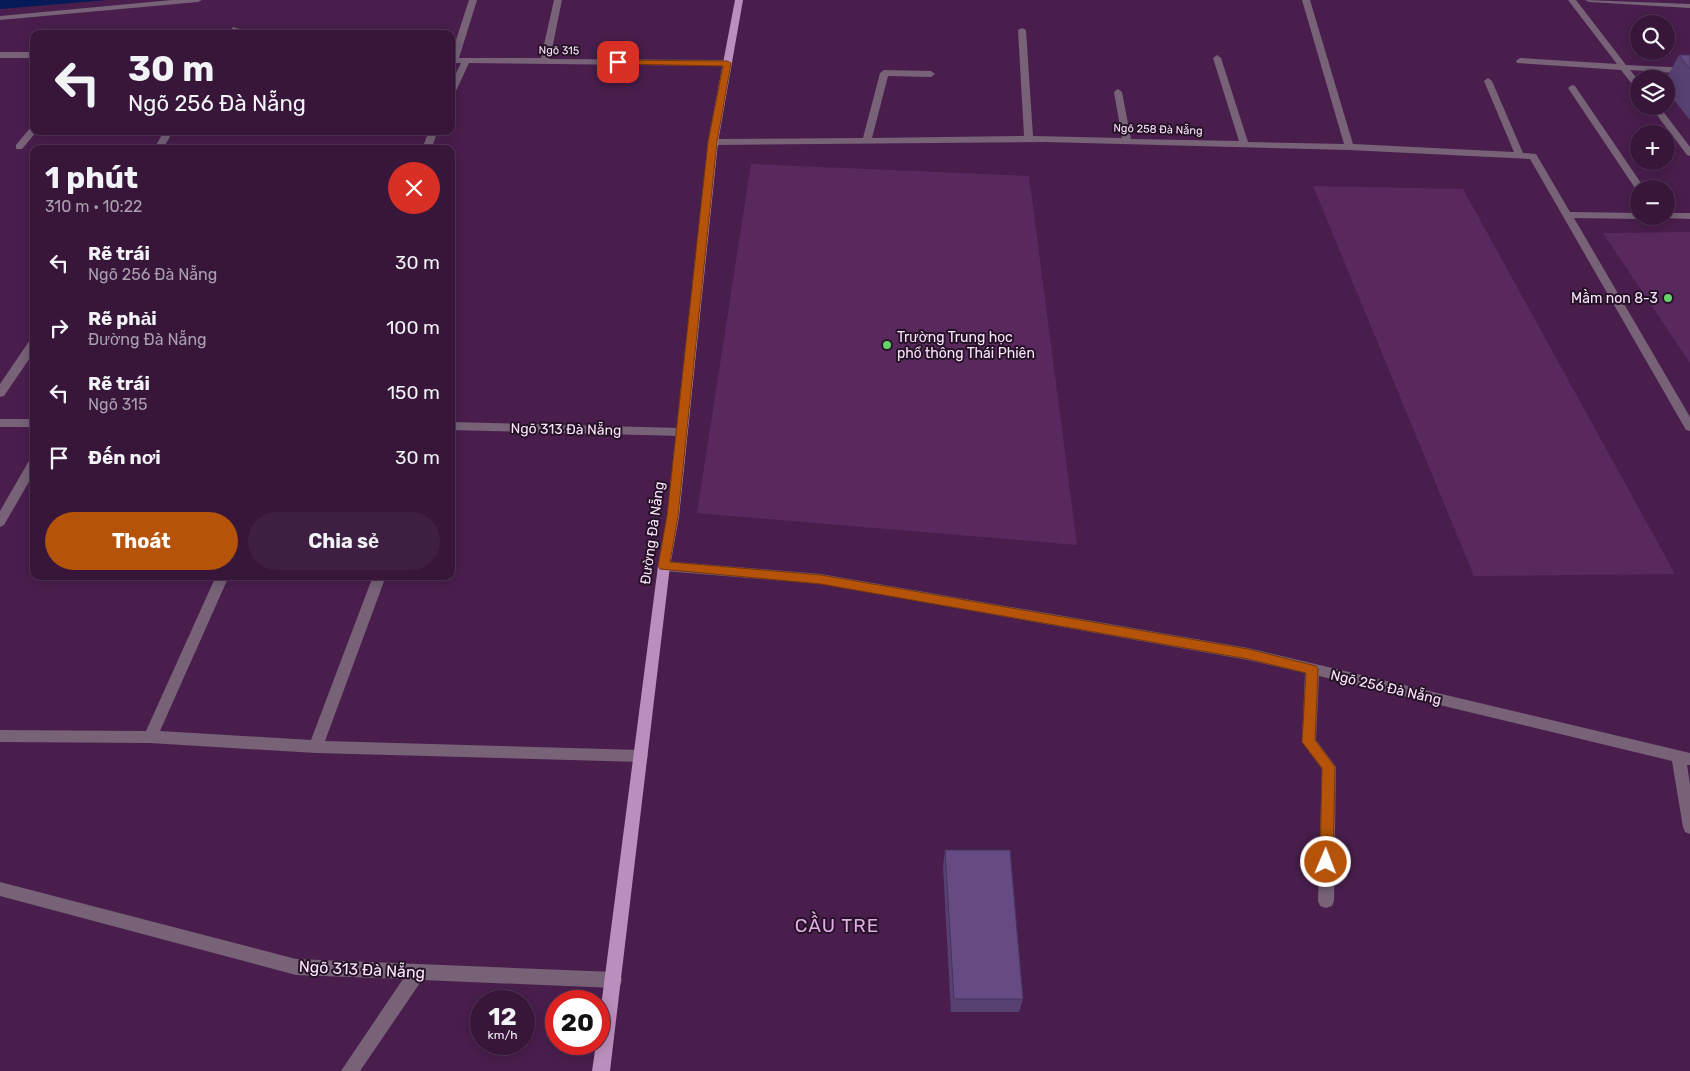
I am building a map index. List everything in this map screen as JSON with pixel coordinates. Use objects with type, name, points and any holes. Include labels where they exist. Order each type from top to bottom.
[{"type":"main road","name":"Đường Đà Nẵng","points":[[601,1071],[614,980],[664,566],[673,516],[713,142],[739,0]]},
{"type":"lane","points":[[0,18],[198,0]]},
{"type":"lane","points":[[455,54],[473,0]]},
{"type":"lane","points":[[545,61],[558,0]]},
{"type":"lane","points":[[1306,0],[1349,147]]},
{"type":"lane","points":[[1572,0],[1630,75]]},
{"type":"lane","points":[[1589,0],[1690,6]]},
{"type":"lane","points":[[1022,30],[1029,138]]},
{"type":"lane","points":[[0,55],[30,55]]},
{"type":"lane","points":[[1217,58],[1244,144]]},
{"type":"lane","name":"Ngõ 315","points":[[455,60],[727,63]]},
{"type":"lane","points":[[455,84],[466,60]]},
{"type":"lane","points":[[1520,61],[1690,71]]},
{"type":"lane","points":[[867,140],[884,73],[931,74]]},
{"type":"lane","points":[[1488,81],[1520,154]]},
{"type":"lane","points":[[1572,88],[1634,180]]},
{"type":"lane","points":[[1118,92],[1127,141]]},
{"type":"lane","points":[[1661,115],[1690,153]]},
{"type":"lane","points":[[19,147],[30,134]]},
{"type":"lane","name":"Ngõ 258 Đà Nẵng","points":[[713,142],[1029,138],[1349,147],[1534,156],[1690,427]]},
{"type":"lane","points":[[1569,215],[1630,216]]},
{"type":"lane","points":[[1675,216],[1690,216]]},
{"type":"lane","points":[[0,393],[30,349]]},
{"type":"lane","points":[[0,423],[30,423]]},
{"type":"lane","name":"Ngõ 313 Đà Nẵng","points":[[455,426],[681,432]]},
{"type":"lane","points":[[0,522],[30,469]]},
{"type":"lane","name":"Ngõ 256 Đà Nẵng","points":[[664,566],[821,579],[1248,654],[1684,757]]},
{"type":"lane","points":[[150,737],[221,580]]},
{"type":"lane","points":[[316,747],[379,580]]},
{"type":"lane","points":[[1312,669],[1309,742],[1328,767],[1326,901]]},
{"type":"lane","points":[[0,736],[150,737],[316,747],[641,756]]},
{"type":"lane","points":[[1684,757],[1690,827]]},
{"type":"lane","name":"Ngõ 313 Đà Nẵng","points":[[0,889],[296,966],[614,980]]},
{"type":"lane","points":[[350,1071],[418,972]]},
{"type":"shaded area","points":[[0,0],[107,0],[0,9]]},
{"type":"shaded area","name":"Trường Trung học phổ thông Thái Phiên","points":[[751,164],[1029,176],[1077,545],[697,513]]},
{"type":"shaded area","points":[[1313,186],[1463,189],[1675,574],[1474,576]]},
{"type":"shaded area","name":"Mầm non 8-3","points":[[1690,232],[1690,363],[1603,233]]},
{"type":"building","points":[[1679,55],[1690,55],[1690,69]]},
{"type":"building","points":[[945,850],[1010,850],[1023,999],[954,999]]},
{"type":"place","name":"Mầm non 8-3","points":[[1668,298]]},
{"type":"place","name":"Trường Trung học phổ thông Thái Phiên","points":[[887,345]]},
{"type":"district","name":"CẦU TRE","points":[[837,925]]},
{"type":"route","points":[[618,62],[727,63],[713,142],[673,516],[664,566],[821,579],[1248,654],[1312,669],[1309,742],[1328,767],[1326,862]]}]
